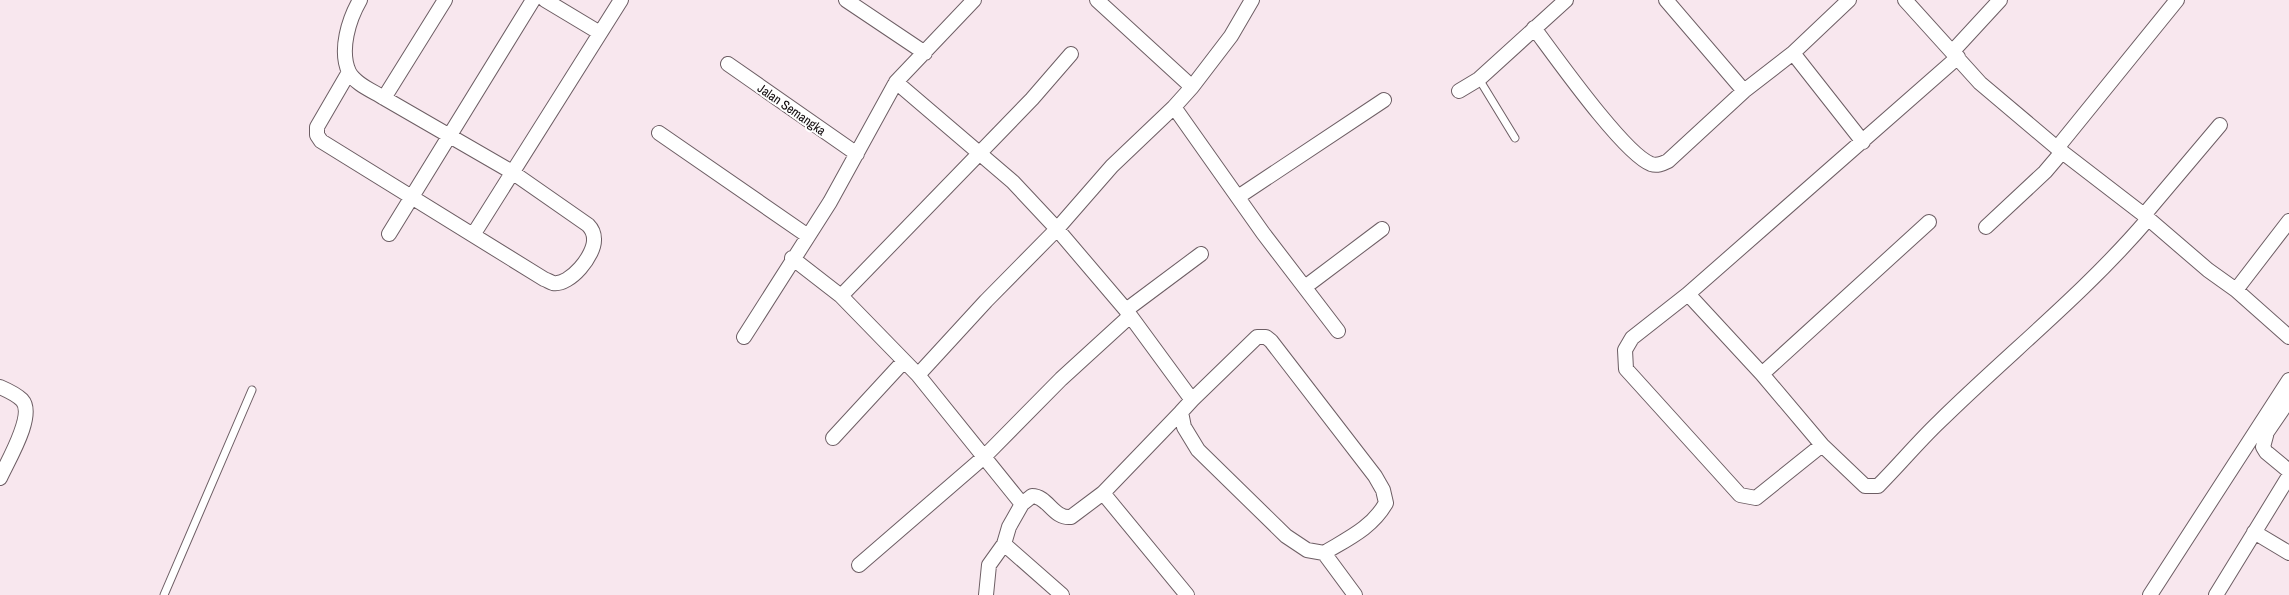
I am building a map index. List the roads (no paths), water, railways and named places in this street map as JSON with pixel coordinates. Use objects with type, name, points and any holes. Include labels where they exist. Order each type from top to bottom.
[{"type":"street","points":[[349,72],[317,127],[317,135],[321,141],[544,279],[554,283],[564,282],[586,261],[593,249],[594,240],[593,232],[588,225],[512,172],[384,98],[357,81],[349,72],[345,54],[347,30],[360,0]]},
{"type":"street","points":[[384,98],[444,0]]},
{"type":"street","points":[[389,234],[533,0]]},
{"type":"street","points":[[545,0],[600,33]]},
{"type":"street","points":[[473,235],[621,0]]},
{"type":"street","points":[[846,0],[925,53]]},
{"type":"street","points":[[744,337],[792,258],[808,236],[857,154],[896,82],[974,0]]},
{"type":"street","points":[[1097,0],[1192,87]]},
{"type":"street","points":[[918,375],[986,301],[1057,229],[1112,166],[1174,107],[1192,87],[1231,36],[1252,0]]},
{"type":"street","points":[[1459,91],[1479,79],[1566,0]]},
{"type":"street","points":[[1666,0],[1744,91]]},
{"type":"street","points":[[1534,28],[1587,98],[1635,154],[1652,165],[1659,165],[1668,161],[1744,91],[1793,53],[1849,0]]},
{"type":"street","points":[[1905,0],[1980,83],[2060,150],[2146,217],[2208,270],[2236,290],[2289,337]]},
{"type":"street","points":[[1822,445],[1756,498],[1749,498],[1740,495],[1626,369],[1626,350],[1632,338],[1688,294],[1863,142],[1955,54],[2000,0]]},
{"type":"street","points":[[1986,227],[2045,172],[2060,150],[2177,0]]},
{"type":"street","points":[[1793,53],[1863,142]]},
{"type":"street","points":[[841,296],[979,153],[1071,54]]},
{"type":"street","name":"Jalan Semangka","points":[[728,64],[857,154]]},
{"type":"street","points":[[896,82],[1013,182],[1057,229],[1128,313],[1192,400]]},
{"type":"street","points":[[1238,197],[1384,100]]},
{"type":"street","points":[[1174,107],[1263,233],[1338,331]]},
{"type":"street","points":[[1688,294],[1762,374],[1822,445],[1865,486],[1878,486],[1938,423],[2127,244],[2146,217],[2220,125]]},
{"type":"street","points":[[659,133],[808,236]]},
{"type":"street","points":[[2236,290],[2289,221]]},
{"type":"street","points":[[1762,374],[1929,222]]},
{"type":"street","points":[[1305,287],[1382,229]]},
{"type":"street","points":[[859,565],[984,457],[1128,313],[1201,254]]},
{"type":"street","points":[[792,258],[841,296],[918,375],[1022,504]]},
{"type":"street","points":[[986,595],[989,565],[1004,544],[1009,527],[1022,504],[1032,496],[1037,496],[1058,515],[1065,518],[1071,517],[1103,493],[1192,400],[1257,337],[1266,337],[1271,341],[1375,476],[1383,490],[1386,503],[1379,515],[1362,531],[1324,553],[1307,550],[1286,536],[1198,450],[1184,427],[1181,412]]},
{"type":"street","points":[[833,438],[904,361]]},
{"type":"street","points":[[2150,595],[2289,380]]},
{"type":"street","points":[[0,387],[22,400],[26,406],[24,426],[0,478]]},
{"type":"street","points":[[2289,400],[2267,432],[2263,447],[2266,452],[2289,471]]},
{"type":"street","points":[[2216,595],[2289,476]]},
{"type":"street","points":[[1103,493],[1187,595]]},
{"type":"street","points":[[2254,532],[2289,553]]},
{"type":"street","points":[[1004,544],[1062,595]]},
{"type":"street","points":[[1324,553],[1355,595]]},
{"type":"lane","points":[[1479,79],[1515,138]]},
{"type":"lane","points":[[164,595],[252,390]]}]
